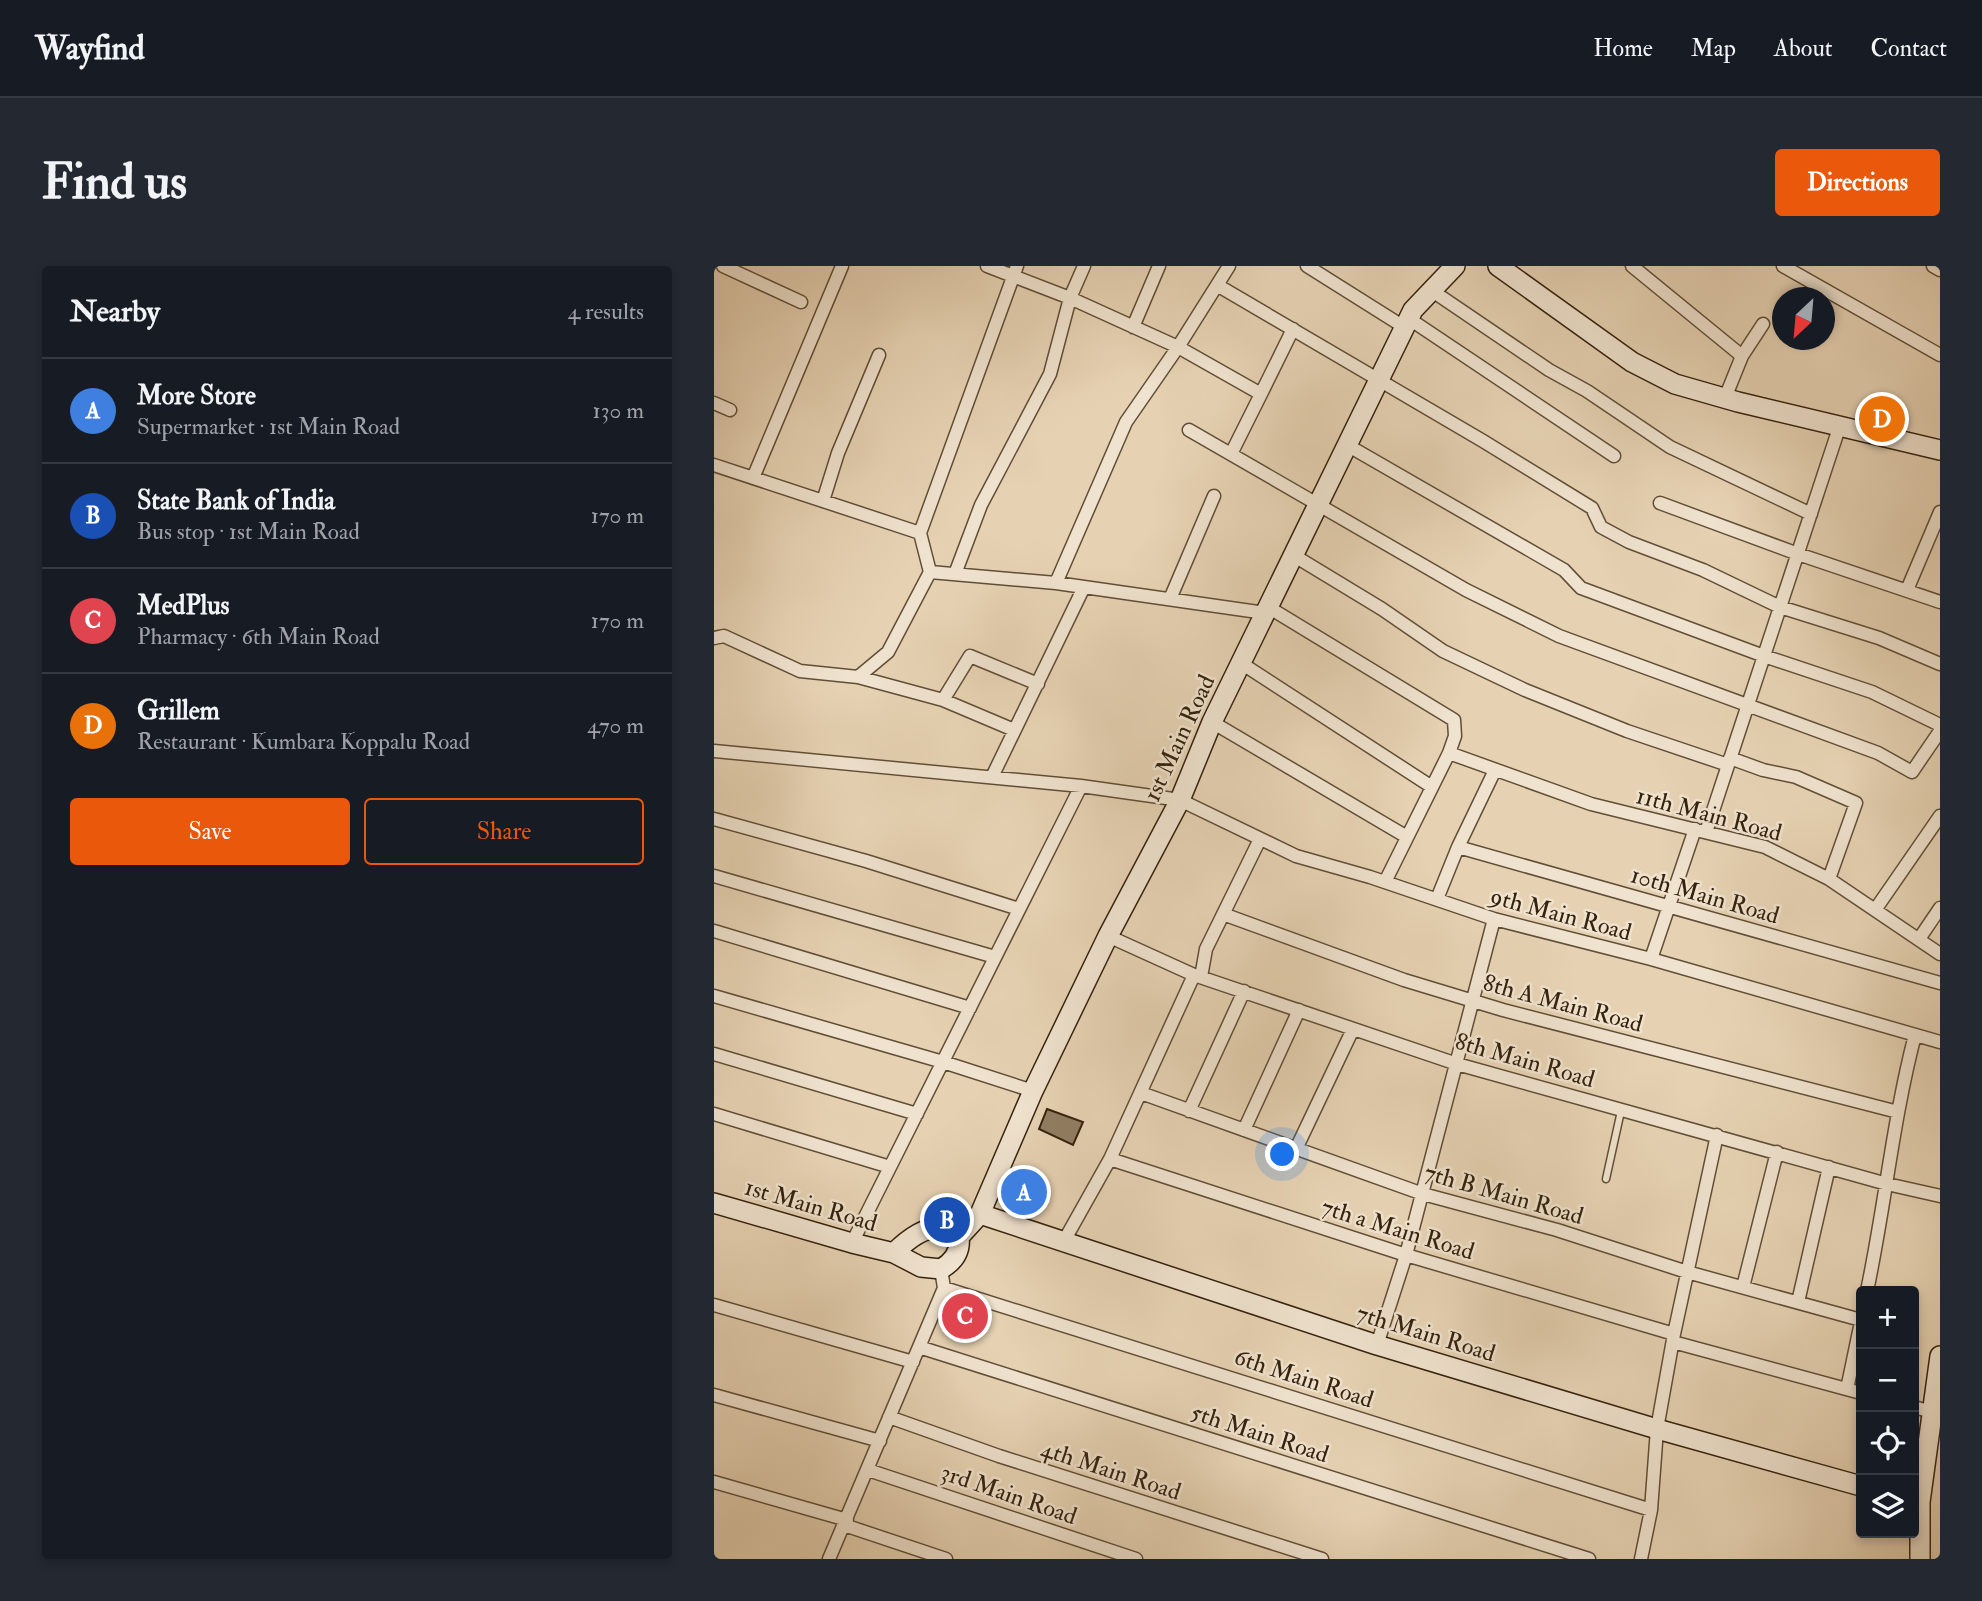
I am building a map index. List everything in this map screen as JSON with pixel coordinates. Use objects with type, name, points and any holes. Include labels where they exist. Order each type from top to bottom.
[{"type":"street","points":[[723,266],[800,302]]},
{"type":"street","points":[[752,478],[842,266]]},
{"type":"street","points":[[987,266],[1014,271],[1178,347],[1261,394]]},
{"type":"street","points":[[954,574],[981,505],[1050,374],[1070,298],[1084,266]]},
{"type":"street","points":[[1133,327],[1159,266]]},
{"type":"street","points":[[1056,583],[1126,422],[1229,266]]},
{"type":"street","points":[[1307,266],[1406,323],[1614,456]]},
{"type":"street","name":"1st Main Road","points":[[714,1203],[894,1253],[942,1279],[956,1257],[960,1245],[959,1237],[980,1214],[1033,1091],[1108,936],[1180,800],[1212,722],[1406,323],[1413,310],[1454,266]]},
{"type":"street","points":[[1498,266],[1632,362],[1675,384],[1940,450]]},
{"type":"street","points":[[1632,266],[1742,356]]},
{"type":"street","points":[[1783,266],[1940,355]]},
{"type":"street","points":[[1933,266],[1940,270]]},
{"type":"street","points":[[858,677],[888,652],[930,572],[920,533],[1014,271]]},
{"type":"street","points":[[1217,285],[1592,508],[1601,527],[1629,542],[1703,570],[1780,607],[1879,638],[1940,664]]},
{"type":"street","points":[[1431,290],[1670,447],[1811,514]]},
{"type":"street","points":[[1725,398],[1742,356],[1763,324]]},
{"type":"street","points":[[1231,454],[1293,329]]},
{"type":"street","points":[[823,501],[838,453],[879,355]]},
{"type":"street","points":[[714,403],[730,410]]},
{"type":"street","points":[[1651,960],[1668,907],[1729,761],[1840,425]]},
{"type":"street","points":[[1189,430],[1466,590],[1559,636],[1878,753],[1912,772],[1940,731]]},
{"type":"street","points":[[1347,445],[1564,570],[1581,588],[1764,656],[1872,692],[1940,724]]},
{"type":"street","points":[[714,465],[920,533]]},
{"type":"street","points":[[1170,599],[1214,495]]},
{"type":"street","points":[[1660,503],[1940,602]]},
{"type":"street","points":[[1907,590],[1940,512]]},
{"type":"street","points":[[1293,555],[1382,609],[1443,651],[1525,690],[1627,732],[1796,777],[1856,803],[1829,879]]},
{"type":"street","points":[[930,572],[1056,583],[1267,610],[1454,720],[1455,736],[1449,753],[1385,882]]},
{"type":"street","points":[[992,778],[1084,587]]},
{"type":"street","points":[[714,638],[724,636],[800,671],[858,677],[943,700],[1014,730]]},
{"type":"street","points":[[943,700],[970,656],[1038,684]]},
{"type":"street","points":[[1241,663],[1432,787]]},
{"type":"street","points":[[1212,722],[1407,837]]},
{"type":"street","name":"9th Main Road","points":[[714,751],[1081,786],[1180,800],[1296,856],[1385,882],[1494,919],[1651,960],[1940,1042]]},
{"type":"street","name":"11th Main Road","points":[[1449,753],[1591,804],[1765,846],[1829,879],[1940,954]]},
{"type":"street","points":[[1437,899],[1458,847],[1496,770]]},
{"type":"street","points":[[852,1243],[1081,786]]},
{"type":"street","points":[[1875,910],[1940,816]]},
{"type":"street","points":[[714,819],[866,861],[1019,909]]},
{"type":"street","points":[[1064,1241],[1110,1158],[1198,976],[1206,949],[1260,839]]},
{"type":"street","name":"10th Main Road","points":[[1458,847],[1940,983]]},
{"type":"street","points":[[714,876],[995,957]]},
{"type":"street","points":[[1919,939],[1940,908]]},
{"type":"street","name":"8th A Main Road","points":[[1223,914],[1404,980],[1474,1002],[1898,1112]]},
{"type":"street","points":[[1377,1345],[1423,1194],[1494,919]]},
{"type":"street","points":[[714,931],[970,1007]]},
{"type":"street","name":"8th Main Road","points":[[1108,936],[1198,976],[1458,1064],[1887,1184],[1940,1196]]},
{"type":"street","points":[[1189,1111],[1244,991]]},
{"type":"street","points":[[714,996],[943,1062],[1033,1091]]},
{"type":"street","points":[[1244,1130],[1299,1010]]},
{"type":"street","points":[[1296,1149],[1353,1029]]},
{"type":"street","points":[[1868,1286],[1898,1112],[1915,1035]]},
{"type":"street","points":[[714,1054],[917,1114]]},
{"type":"street","name":"7th B Main Road","points":[[1140,1093],[1423,1194],[1558,1230],[1688,1272],[1856,1319]]},
{"type":"street","points":[[714,1114],[890,1167]]},
{"type":"street","points":[[1641,1559],[1651,1510],[1657,1429],[1717,1135]]},
{"type":"street","points":[[1743,1287],[1777,1152]]},
{"type":"street","name":"7th a Main Road","points":[[1110,1158],[1406,1255],[1856,1392]]},
{"type":"street","points":[[1798,1302],[1829,1167]]},
{"type":"street","name":"7th Main Road","points":[[980,1214],[1377,1345],[1657,1429],[1856,1485]]},
{"type":"street","points":[[894,1253],[909,1239],[932,1229],[945,1228],[959,1237]]},
{"type":"street","points":[[829,1559],[913,1362],[942,1279]]},
{"type":"street","name":"6th Main Road","points":[[942,1279],[1651,1510]]},
{"type":"street","points":[[714,1305],[913,1362]]},
{"type":"street","points":[[1847,1389],[1856,1345]]},
{"type":"street","name":"5th Main Road","points":[[919,1347],[1589,1559]]},
{"type":"street","points":[[1919,1475],[1923,1410],[1940,1356]]},
{"type":"street","points":[[714,1395],[880,1441]]},
{"type":"street","name":"4th Main Road","points":[[889,1417],[999,1456],[1322,1559]]},
{"type":"street","name":"3rd Main Road","points":[[868,1470],[1136,1559]]},
{"type":"street","points":[[714,1482],[846,1522],[946,1559]]},
{"type":"street","points":[[1919,1538],[1920,1559]]},
{"type":"lane","points":[[1606,1179],[1622,1109]]},
{"type":"building","points":[[1047,1109],[1083,1122],[1073,1145],[1039,1129]]},
{"type":"building","points":[[960,1304],[980,1310],[969,1331],[951,1323]]},
{"type":"place","name":"Grillem","points":[[1882,419]]},
{"type":"place","name":"More Store","points":[[1024,1192]]},
{"type":"place","name":"State Bank of India","points":[[947,1220]]},
{"type":"place","name":"MedPlus","points":[[965,1316]]}]
